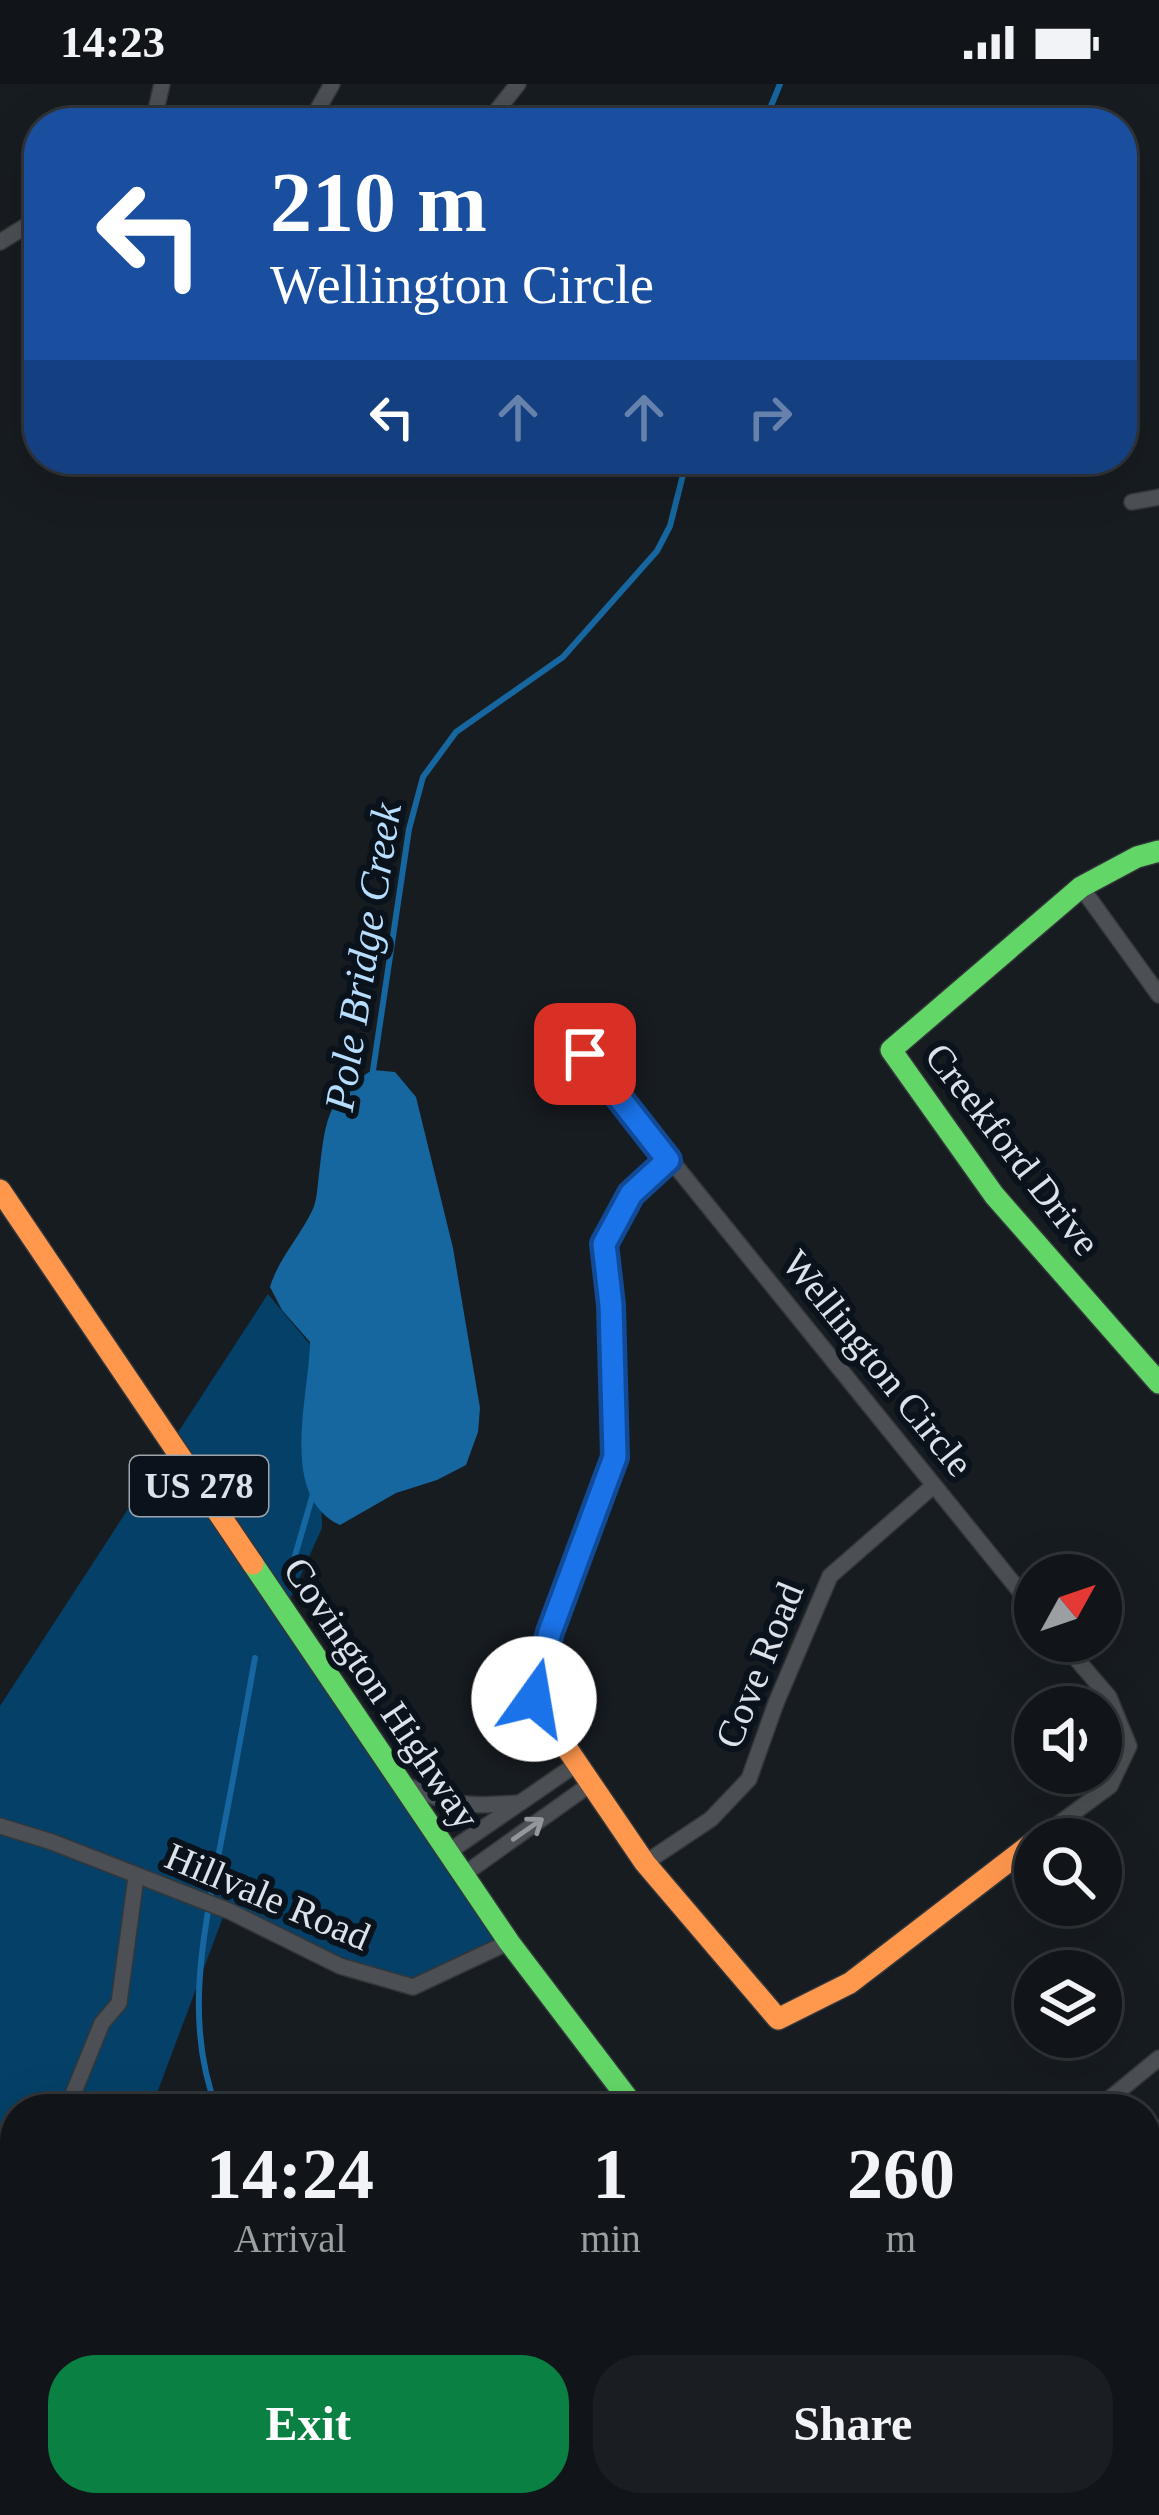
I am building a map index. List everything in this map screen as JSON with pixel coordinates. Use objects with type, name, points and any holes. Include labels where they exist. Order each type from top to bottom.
[{"type":"street","points":[[499,108],[518,84]]},
{"type":"street","points":[[1132,502],[1159,497]]},
{"type":"street","name":"Creekford Drive","points":[[1159,850],[1137,856],[1081,887],[891,1050],[994,1195],[1159,1383]]},
{"type":"street","points":[[1081,887],[1159,995]]},
{"type":"street","name":"Wellington Circle","points":[[585,1054],[1014,1585]]},
{"type":"street","points":[[668,1160],[631,1194],[604,1244],[611,1305],[615,1457],[550,1632],[534,1699],[645,1863],[778,2019],[850,1983],[1014,1857]]},
{"type":"street","name":"Covington Highway","points":[[0,1190],[508,1942],[625,2094]]},
{"type":"street","name":"Cove Road","points":[[645,1863],[711,1819],[749,1778],[830,1576],[932,1487]]},
{"type":"street","points":[[1066,1818],[1110,1786],[1129,1746],[1109,1697],[1079,1662]]},
{"type":"street","points":[[447,1853],[578,1763]]},
{"type":"street","points":[[399,1782],[436,1800],[467,1807],[520,1802]]},
{"type":"street","points":[[463,1874],[592,1784]]},
{"type":"street","name":"Hillvale Road","points":[[0,1826],[230,1911],[340,1966],[413,1987],[508,1942]]},
{"type":"street","points":[[73,2094],[101,2023],[119,2003],[136,1877]]},
{"type":"street","points":[[1115,2094],[1159,2058]]},
{"type":"shaded area","points":[[373,1070],[395,1072],[416,1097],[453,1248],[480,1408],[478,1432],[466,1465],[396,1493],[340,1525],[321,1511],[303,1469],[310,1342],[282,1310],[270,1287],[313,1208],[325,1132],[335,1104],[356,1080]]},
{"type":"shaded area","points":[[268,1294],[318,1354],[322,1528],[285,1610],[474,1871],[497,1947],[413,1987],[226,1909],[157,2094],[0,2094],[0,1706]]},
{"type":"waterway","name":"Pole Bridge Creek","points":[[770,108],[780,84]]},
{"type":"waterway","name":"Pole Bridge Creek","points":[[372,1077],[409,829],[423,777],[456,732],[563,657],[657,551],[670,526],[683,474]]},
{"type":"waterway","name":"Pole Bridge Creek","points":[[292,1566],[313,1494]]},
{"type":"waterway","name":"Pole Bridge Creek","points":[[212,2094],[201,2043],[200,1976],[255,1658]]},
{"type":"traffic: fast","points":[[1159,851],[1137,857],[1081,887],[891,1050],[994,1195],[1159,1383]]},
{"type":"traffic: fast","points":[[549,1722],[534,1699],[550,1632],[615,1457],[611,1305],[604,1244],[631,1194],[668,1160]]},
{"type":"traffic: fast","points":[[253,1564],[509,1942],[625,2094]]},
{"type":"traffic: slow","points":[[0,1190],[253,1564]]},
{"type":"traffic: slow","points":[[549,1722],[645,1863],[778,2019],[850,1983],[1014,1857]]},
{"type":"route","points":[[534,1699],[550,1632],[615,1457],[611,1305],[604,1244],[631,1194],[668,1160],[585,1054]]}]
